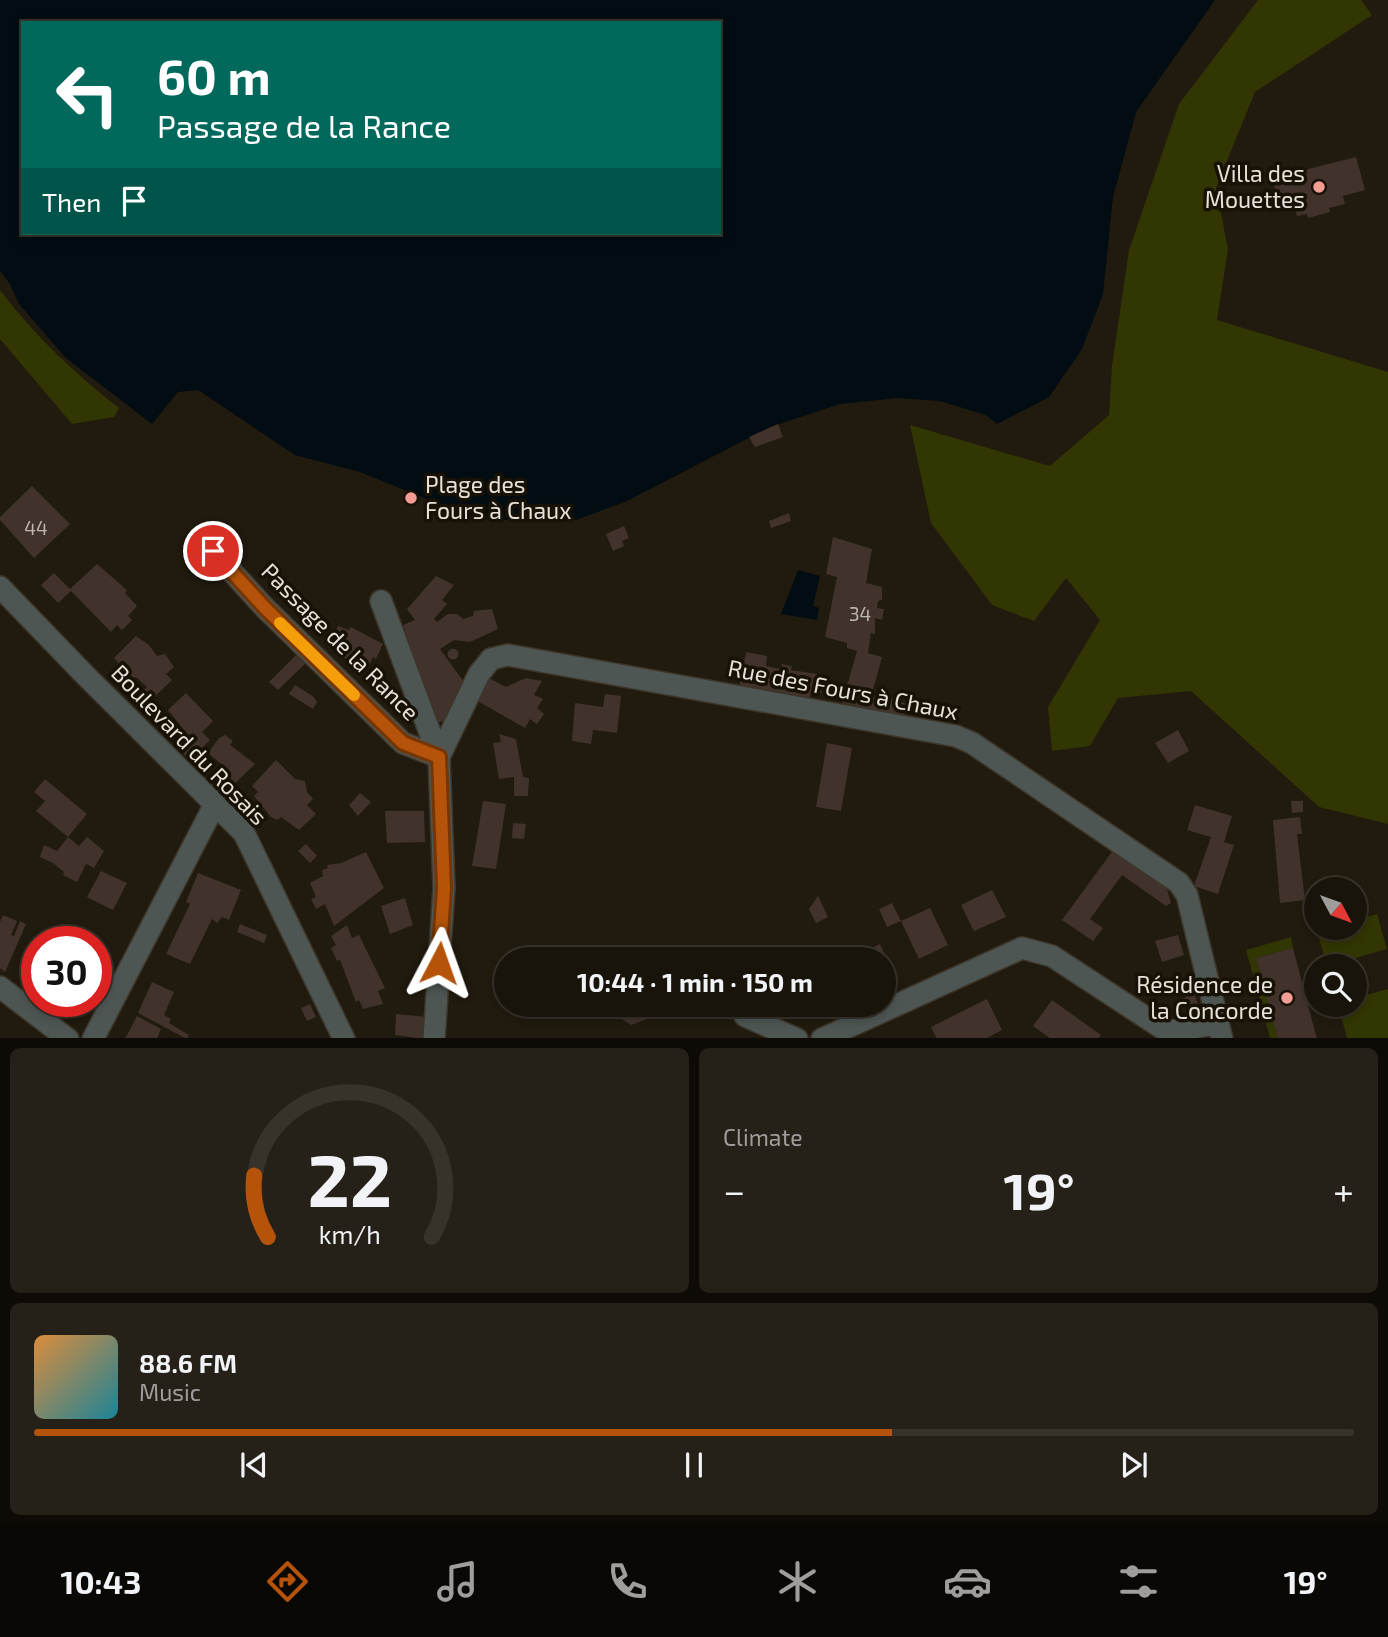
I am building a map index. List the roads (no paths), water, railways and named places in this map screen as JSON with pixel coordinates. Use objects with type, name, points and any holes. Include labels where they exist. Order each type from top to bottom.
[{"type":"street","name":"Passage de la Rance","points":[[213,551],[265,608],[403,743],[439,757]]},
{"type":"street","name":"Boulevard du Rosais","points":[[0,587],[244,833],[259,858],[344,1038]]},
{"type":"street","points":[[381,601],[439,757],[444,888],[434,1038]]},
{"type":"street","name":"Rue des Fours à Chaux","points":[[439,757],[479,674],[491,659],[508,655],[591,672],[935,730],[972,743],[1179,883],[1187,895],[1220,1031]]},
{"type":"street","points":[[93,1038],[215,804]]},
{"type":"street","points":[[822,1038],[1022,948],[1052,956],[1165,1030],[1220,1031]]},
{"type":"street","points":[[0,987],[68,1038]]},
{"type":"street","points":[[747,1017],[797,1038]]},
{"type":"place","name":"Villa des Mouettes","points":[[1319,187]]},
{"type":"place","name":"Plage des Fours à Chaux","points":[[411,498]]},
{"type":"place","name":"Résidence de la Concorde","points":[[1287,998]]}]
